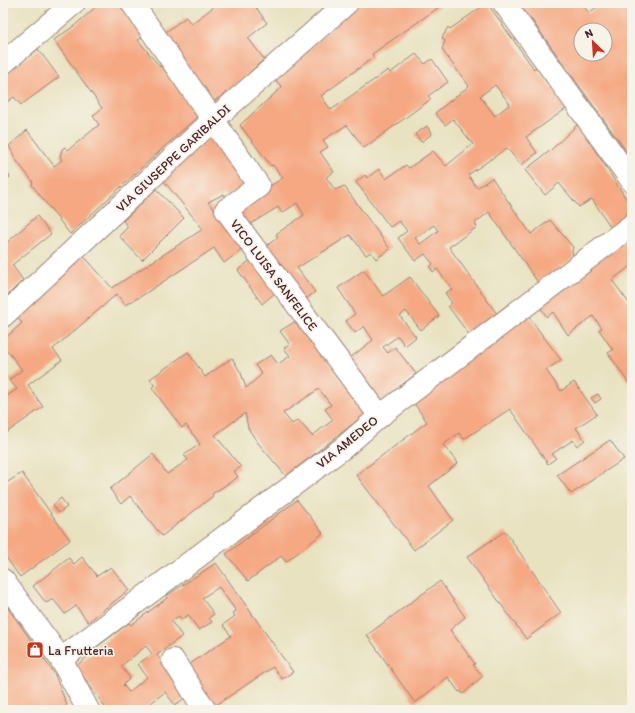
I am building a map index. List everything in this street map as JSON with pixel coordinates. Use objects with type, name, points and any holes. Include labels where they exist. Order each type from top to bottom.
[{"type":"street","points":[[3,63],[74,3]]},
{"type":"street","name":"VICO LUISA SANFELICE","points":[[132,3],[259,186],[226,210],[380,416]]},
{"type":"street","name":"VIA GIUSEPPE GARIBALDI","points":[[3,316],[213,120],[347,3]]},
{"type":"street","points":[[504,3],[632,181]]},
{"type":"street","name":"VIA AMEDEO","points":[[61,659],[343,448],[380,416],[632,225]]},
{"type":"street","points":[[3,580],[61,659],[88,710]]},
{"type":"street","points":[[173,660],[205,710]]},
{"type":"building","points":[[100,3],[119,3],[144,36],[138,40],[160,67],[164,64],[200,114],[70,234],[32,185],[33,182],[16,160],[9,146],[27,130],[54,166],[62,160],[60,157],[62,149],[65,147],[68,150],[99,125],[93,116],[102,108],[54,40],[74,26]]},
{"type":"building","points":[[219,3],[253,3],[267,23],[248,38],[264,59],[230,91],[211,103],[163,34],[186,17],[191,24]]},
{"type":"building","points":[[359,3],[445,3],[372,54],[374,57],[321,96],[331,110],[388,70],[390,73],[416,54],[425,64],[432,59],[448,82],[428,96],[431,99],[364,148],[347,125],[323,140],[328,147],[320,152],[334,172],[326,177],[335,190],[344,186],[390,249],[376,259],[371,252],[366,255],[350,235],[297,268],[315,292],[301,303],[263,249],[278,237],[276,234],[304,215],[297,203],[282,213],[278,207],[244,228],[232,210],[283,178],[273,165],[271,166],[240,125],[282,87],[275,80]]},
{"type":"building","points":[[487,3],[534,69],[536,67],[567,108],[526,137],[537,153],[521,165],[507,148],[468,175],[477,188],[492,178],[531,234],[550,220],[573,247],[572,251],[574,258],[539,284],[489,212],[475,223],[477,227],[449,247],[497,314],[470,336],[448,306],[452,303],[445,293],[452,289],[437,269],[433,272],[430,267],[433,264],[425,254],[415,261],[398,238],[407,231],[399,221],[390,227],[356,182],[365,175],[367,178],[379,169],[386,179],[406,165],[409,168],[433,151],[446,166],[473,144],[453,119],[445,125],[435,113],[469,86],[442,49],[445,41],[442,38],[448,27],[450,29]],"holes":[[[495,85],[510,104],[495,116],[480,96]],[[434,225],[438,231],[420,244],[415,238]]]},
{"type":"building","points":[[513,3],[581,3],[589,13],[602,3],[628,3],[632,7],[632,159],[531,19],[527,23]]},
{"type":"building","points":[[38,49],[59,77],[21,105],[14,97],[3,105],[3,76]]},
{"type":"building","points":[[578,124],[629,203],[629,210],[622,221],[612,229],[592,199],[579,207],[559,183],[545,195],[525,170],[551,150]]},
{"type":"building","points":[[427,126],[432,134],[421,142],[415,134]]},
{"type":"building","points":[[214,134],[248,182],[226,197],[224,194],[208,202],[217,212],[243,249],[224,263],[214,248],[140,297],[125,305],[117,294],[53,349],[62,360],[28,385],[43,407],[3,435],[3,399],[17,389],[9,380],[22,370],[3,345],[3,340],[22,323],[14,314],[83,255],[112,288],[203,229],[162,179]]},
{"type":"building","points":[[3,167],[10,177],[3,183]]},
{"type":"building","points":[[156,189],[184,218],[142,260],[119,236],[128,227],[123,221]]},
{"type":"building","points":[[37,216],[51,234],[12,265],[23,280],[3,300],[3,246]]},
{"type":"building","points":[[632,235],[632,265],[612,280],[632,307],[632,336],[629,338],[632,343],[632,388],[608,353],[613,350],[599,330],[602,328],[593,316],[568,335],[553,312],[547,317],[538,304]]},
{"type":"building","points":[[253,258],[276,292],[262,304],[238,270]]},
{"type":"building","points":[[364,270],[383,296],[410,277],[439,316],[421,330],[406,311],[400,316],[416,337],[405,346],[398,336],[383,347],[388,353],[395,347],[416,374],[376,405],[345,362],[373,340],[364,326],[355,333],[346,321],[355,314],[338,288]]},
{"type":"building","points":[[526,313],[561,360],[546,370],[561,391],[574,382],[597,414],[576,428],[585,440],[577,446],[573,440],[552,454],[556,458],[548,464],[510,409],[464,439],[459,433],[443,445],[458,463],[429,486],[453,520],[414,550],[356,475],[427,422],[411,399]]},
{"type":"building","points":[[296,321],[367,413],[286,476],[258,443],[248,428],[245,413],[215,435],[241,467],[234,471],[238,477],[212,494],[213,496],[162,536],[130,496],[121,504],[110,489],[153,454],[167,474],[188,460],[184,455],[200,444],[186,425],[182,428],[152,388],[154,385],[150,379],[188,352],[205,377],[232,358],[241,373],[246,388],[262,374],[255,365],[271,355],[278,364],[290,356],[284,348],[290,345],[280,331]],"holes":[[[319,389],[331,405],[325,409],[333,420],[312,436],[298,420],[292,424],[283,413]]]},
{"type":"building","points":[[598,394],[601,399],[595,403],[591,398]]},
{"type":"building","points":[[610,440],[624,459],[571,494],[557,475]]},
{"type":"building","points":[[22,473],[70,540],[20,577],[3,553],[3,485]]},
{"type":"building","points":[[61,498],[67,507],[59,513],[53,505]]},
{"type":"building","points":[[297,500],[323,533],[286,562],[281,556],[248,581],[226,554]]},
{"type":"building","points":[[505,531],[561,613],[526,639],[467,557]]},
{"type":"building","points":[[82,557],[97,576],[111,567],[129,590],[88,622],[76,606],[65,614],[53,599],[46,603],[33,586],[69,558],[74,564]]},
{"type":"building","points":[[216,563],[293,672],[282,679],[273,667],[216,705],[208,700],[184,668],[231,636],[223,625],[235,616],[233,613],[236,611],[219,587],[202,598],[214,614],[209,618],[212,622],[199,630],[188,615],[181,620],[179,616],[171,621],[182,636],[157,655],[186,697],[175,705],[165,692],[142,710],[107,710],[76,666],[93,653],[91,651],[129,623],[131,625],[167,598],[166,596]],"holes":[[[146,646],[152,654],[138,664],[147,677],[129,692],[123,685],[130,678],[121,666]]]},
{"type":"building","points":[[440,581],[465,617],[450,630],[475,664],[473,665],[483,676],[463,694],[461,691],[459,692],[448,677],[415,703],[367,635]]},
{"type":"building","points":[[3,601],[54,673],[67,705],[61,710],[3,709],[3,687],[6,685],[3,682]]},
{"type":"place","name":"La Frutteria","points":[[35,650]]}]
